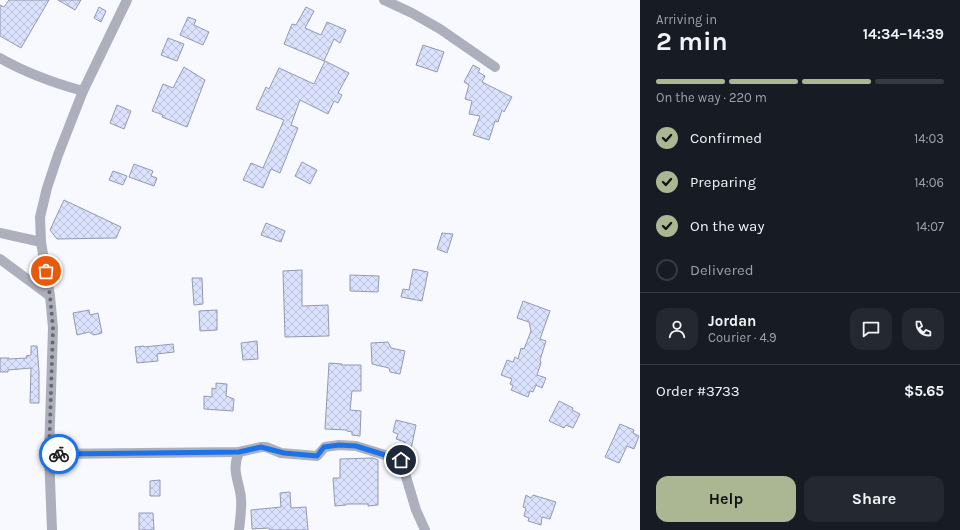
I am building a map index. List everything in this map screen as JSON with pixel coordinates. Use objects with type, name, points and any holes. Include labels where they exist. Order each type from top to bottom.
[{"type":"street","points":[[52,530],[49,454],[53,328],[50,296],[41,242],[40,217],[47,188],[58,155],[83,91],[127,0]]},
{"type":"street","points":[[384,0],[412,13],[440,29],[495,67]]},
{"type":"street","points":[[0,58],[30,74],[83,91]]},
{"type":"street","points":[[0,233],[41,242]]},
{"type":"street","points":[[0,259],[50,296]]},
{"type":"street","points":[[49,454],[239,452],[261,447],[284,453],[317,456],[324,447],[339,445],[356,446],[401,460],[416,510],[425,530]]},
{"type":"street","points":[[239,452],[235,461],[235,470],[241,498],[239,530]]},
{"type":"building","points":[[9,0],[49,0],[21,48],[0,36],[0,5],[4,7]]},
{"type":"building","points":[[58,0],[81,0],[75,10]]},
{"type":"building","points":[[99,7],[106,11],[101,22],[94,18]]},
{"type":"building","points":[[306,7],[314,11],[305,28],[321,35],[327,22],[346,30],[340,43],[334,39],[324,61],[284,44],[292,24],[296,25]]},
{"type":"building","points":[[188,17],[196,20],[194,25],[209,32],[203,45],[180,35]]},
{"type":"building","points":[[168,38],[184,44],[177,61],[161,55]]},
{"type":"building","points":[[423,45],[444,52],[437,72],[416,65]]},
{"type":"building","points":[[325,61],[349,73],[338,93],[342,95],[338,103],[334,101],[328,114],[300,100],[291,125],[298,128],[280,173],[271,169],[263,188],[243,180],[251,163],[263,168],[284,120],[256,109],[266,87],[269,89],[279,68],[314,84]]},
{"type":"building","points":[[473,65],[480,69],[478,72],[485,76],[482,82],[512,97],[504,112],[502,110],[498,122],[495,121],[489,140],[473,135],[480,116],[469,114],[472,101],[465,99],[469,85],[464,82]]},
{"type":"building","points":[[184,67],[205,80],[187,127],[162,117],[163,115],[152,111],[163,84],[173,88]]},
{"type":"building","points":[[117,105],[131,111],[124,129],[110,123]]},
{"type":"building","points":[[302,162],[317,170],[310,184],[295,176]]},
{"type":"building","points":[[134,164],[153,171],[151,176],[157,178],[154,186],[129,177]]},
{"type":"building","points":[[113,171],[127,176],[123,185],[109,180]]},
{"type":"building","points":[[64,200],[121,227],[116,238],[57,239],[50,230]]},
{"type":"building","points":[[266,223],[285,231],[281,242],[261,235]]},
{"type":"building","points":[[442,233],[453,234],[447,253],[437,249]]},
{"type":"building","points":[[413,269],[428,272],[422,301],[401,297],[403,289],[409,290]]},
{"type":"building","points":[[302,270],[302,306],[328,305],[329,336],[285,337],[283,271]]},
{"type":"building","points":[[350,275],[379,276],[378,292],[350,291]]},
{"type":"building","points":[[192,278],[202,278],[203,304],[194,305]]},
{"type":"building","points":[[523,301],[550,311],[540,339],[546,341],[537,375],[546,378],[542,388],[536,385],[533,392],[530,391],[528,397],[511,390],[513,386],[510,384],[512,379],[501,375],[507,360],[513,362],[515,357],[518,359],[521,348],[524,349],[531,331],[529,322],[517,318]]},
{"type":"building","points":[[89,310],[90,315],[98,313],[102,333],[94,335],[89,332],[77,335],[73,313]]},
{"type":"building","points":[[217,310],[217,330],[200,331],[199,311]]},
{"type":"building","points":[[257,341],[258,359],[243,360],[241,343]]},
{"type":"building","points":[[388,342],[391,348],[405,351],[400,374],[390,372],[389,368],[372,364],[371,343]]},
{"type":"building","points":[[173,344],[174,352],[157,354],[158,361],[137,363],[135,347]]},
{"type":"building","points":[[31,346],[37,346],[39,403],[30,403],[31,368],[0,372],[0,358],[27,358],[26,356],[31,355]]},
{"type":"building","points":[[329,363],[361,365],[361,391],[352,391],[350,410],[361,411],[360,436],[352,435],[352,432],[347,430],[325,429]]},
{"type":"building","points":[[216,383],[227,384],[226,396],[234,399],[233,411],[204,409],[204,396],[212,397],[212,388],[216,389]]},
{"type":"building","points":[[559,401],[573,408],[572,410],[580,414],[573,428],[566,425],[564,428],[549,421]]},
{"type":"building","points":[[396,420],[416,425],[411,449],[401,447],[405,442],[396,439],[398,434],[393,432]]},
{"type":"building","points":[[620,424],[634,430],[633,433],[639,436],[634,449],[627,446],[619,463],[605,457]]},
{"type":"building","points":[[373,458],[378,460],[378,505],[368,506],[368,504],[346,504],[335,506],[333,478],[340,478],[340,459]]},
{"type":"building","points":[[160,480],[160,496],[150,496],[150,481]]},
{"type":"building","points":[[290,492],[291,508],[306,507],[308,530],[270,530],[269,528],[252,529],[251,510],[281,507],[280,493]]},
{"type":"building","points":[[526,495],[531,498],[533,495],[556,502],[550,519],[542,517],[541,525],[528,521],[529,518],[524,516],[526,508],[523,507]]},
{"type":"building","points":[[139,513],[153,513],[154,530],[139,530]]},
{"type":"way so far","points":[[46,271],[53,328],[49,454],[59,454]]},
{"type":"route","points":[[59,454],[239,452],[257,447],[266,447],[284,453],[317,456],[324,447],[339,445],[356,446],[401,460]]}]
